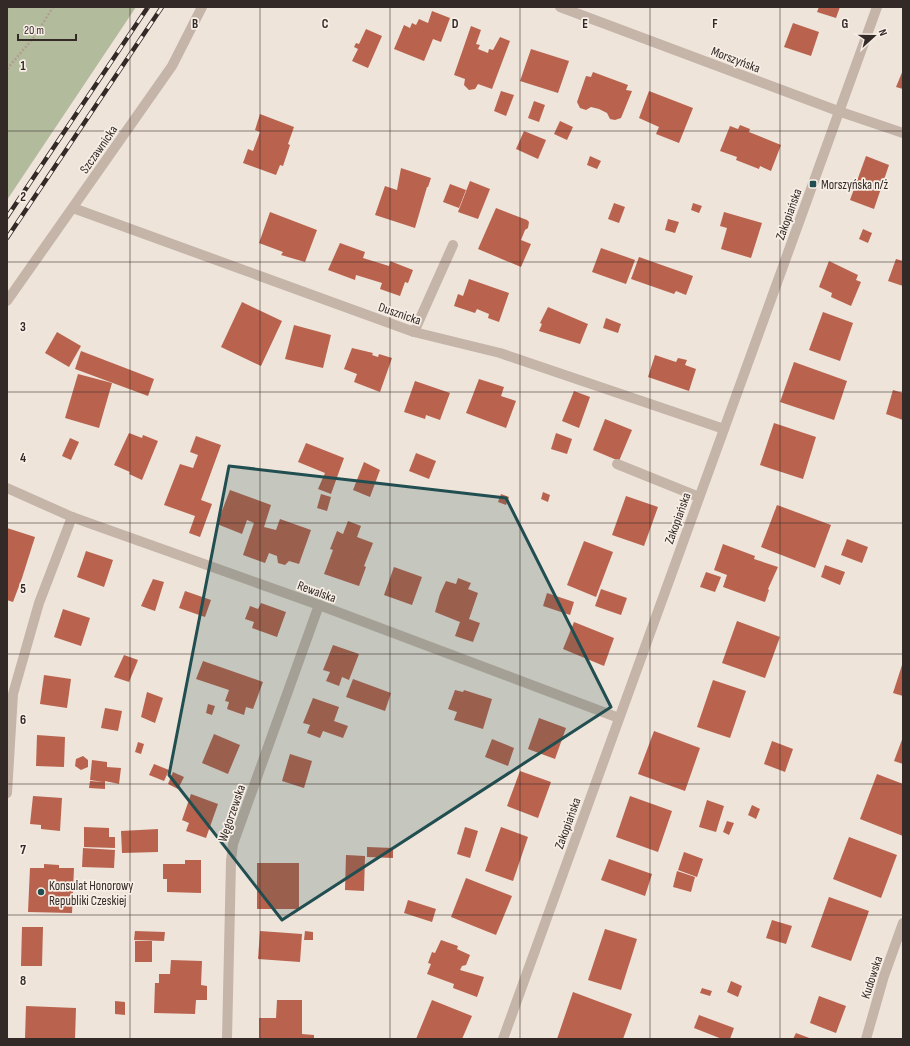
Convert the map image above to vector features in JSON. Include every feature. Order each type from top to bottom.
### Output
[{"type":"street","name":"Szczawnicka","points":[[7,301],[172,66],[202,7]]},
{"type":"street","name":"Morszyńska","points":[[560,7],[838,111],[903,133]]},
{"type":"street","name":"Zakopiańska","points":[[503,1039],[698,497],[877,7]]},
{"type":"street","name":"Dusznicka","points":[[73,208],[414,332],[500,353],[724,429]]},
{"type":"street","points":[[414,332],[453,245]]},
{"type":"street","points":[[617,464],[698,497]]},
{"type":"street","name":"Rewalska","points":[[7,488],[72,517],[319,606],[619,718]]},
{"type":"street","points":[[7,793],[13,694],[39,602],[72,517]]},
{"type":"street","name":"Węgorzewska","points":[[227,1039],[231,861],[233,844],[319,606]]},
{"type":"street","name":"Kudowska","points":[[866,1039],[884,976],[903,923]]},
{"type":"path","points":[[7,68],[35,36],[53,7]]},
{"type":"highlighted area","points":[[229,466],[506,498],[611,707],[282,920],[169,775]]},
{"type":"green space","points":[[7,7],[136,7],[7,200]]},
{"type":"building","points":[[819,7],[840,7],[836,18],[817,12]]},
{"type":"building","points":[[432,11],[450,18],[441,42],[433,39],[424,61],[394,49],[404,25],[410,28],[412,23],[416,25],[419,19],[428,23]]},
{"type":"building","points":[[793,23],[819,32],[811,56],[784,47]]},
{"type":"building","points":[[471,26],[481,30],[476,44],[480,45],[478,49],[488,53],[489,49],[493,50],[500,37],[510,41],[492,89],[478,84],[475,89],[469,90],[464,85],[465,79],[454,75]]},
{"type":"building","points":[[366,29],[382,36],[368,68],[352,61],[358,49],[354,47],[356,43],[359,44]]},
{"type":"building","points":[[531,49],[569,61],[558,93],[520,81]]},
{"type":"building","points":[[903,70],[903,89],[896,87]]},
{"type":"building","points":[[593,72],[628,85],[626,90],[632,91],[621,118],[615,120],[610,119],[607,113],[591,107],[586,110],[580,108],[577,102],[586,76],[591,77]]},
{"type":"building","points":[[501,91],[514,95],[506,116],[494,111]]},
{"type":"building","points":[[649,91],[693,108],[679,143],[656,134],[659,127],[639,118]]},
{"type":"building","points":[[534,101],[545,105],[539,122],[528,118]]},
{"type":"building","points":[[260,114],[294,127],[283,166],[280,165],[276,175],[243,163],[248,149],[253,151],[260,132],[255,130]]},
{"type":"building","points":[[560,121],[573,127],[567,140],[554,134]]},
{"type":"building","points":[[740,125],[750,129],[749,132],[781,145],[771,171],[760,166],[759,169],[736,160],[737,157],[720,151],[730,126],[738,129]]},
{"type":"building","points":[[524,131],[546,140],[538,159],[516,149]]},
{"type":"building","points":[[590,156],[601,161],[597,169],[587,165]]},
{"type":"building","points":[[866,156],[889,165],[874,209],[850,200]]},
{"type":"building","points":[[401,168],[431,178],[415,228],[375,215],[385,186],[397,190]]},
{"type":"building","points":[[470,181],[490,189],[478,219],[458,212]]},
{"type":"building","points":[[450,184],[466,190],[459,208],[443,202]]},
{"type":"building","points":[[614,203],[625,207],[619,223],[608,219]]},
{"type":"building","points":[[693,203],[702,206],[699,213],[691,210]]},
{"type":"building","points":[[496,208],[529,222],[528,228],[525,230],[521,240],[531,244],[521,267],[478,249]]},
{"type":"building","points":[[270,212],[317,230],[305,262],[281,255],[283,252],[259,243]]},
{"type":"building","points":[[724,212],[762,223],[751,258],[721,249],[727,228],[720,226]]},
{"type":"building","points":[[668,219],[679,222],[675,233],[665,230]]},
{"type":"building","points":[[863,229],[872,233],[868,243],[859,239]]},
{"type":"building","points":[[340,243],[365,252],[363,258],[389,266],[390,261],[413,270],[408,283],[405,282],[400,296],[380,289],[382,283],[356,275],[355,280],[328,270]]},
{"type":"building","points":[[601,248],[635,260],[626,284],[592,272]]},
{"type":"building","points":[[639,257],[693,276],[686,295],[676,291],[674,294],[631,279]]},
{"type":"building","points":[[896,259],[903,261],[903,286],[888,281]]},
{"type":"building","points":[[829,261],[858,275],[856,280],[861,282],[851,306],[831,297],[832,293],[819,287]]},
{"type":"building","points":[[469,279],[509,293],[499,322],[488,318],[489,314],[477,309],[475,313],[454,306],[458,294],[463,296]]},
{"type":"building","points":[[242,302],[282,321],[261,366],[221,347]]},
{"type":"building","points":[[548,307],[588,324],[580,344],[539,331],[542,324],[540,323]]},
{"type":"building","points":[[823,312],[853,323],[840,361],[809,350]]},
{"type":"building","points":[[606,318],[621,324],[618,333],[603,328]]},
{"type":"building","points":[[294,325],[331,335],[323,368],[285,359]]},
{"type":"building","points":[[57,332],[81,346],[69,367],[45,353]]},
{"type":"building","points":[[352,348],[373,353],[372,355],[378,357],[379,354],[392,358],[380,392],[354,382],[357,374],[344,369]]},
{"type":"building","points":[[81,351],[154,379],[148,396],[75,369]]},
{"type":"building","points":[[655,355],[676,362],[678,358],[687,360],[685,365],[696,369],[689,391],[648,377]]},
{"type":"building","points":[[794,362],[847,381],[834,420],[780,402]]},
{"type":"building","points":[[78,374],[112,383],[99,428],[65,418]]},
{"type":"building","points":[[479,379],[504,387],[501,396],[516,401],[506,428],[466,413]]},
{"type":"building","points":[[415,381],[450,393],[440,420],[426,415],[425,419],[404,412]]},
{"type":"building","points":[[893,390],[903,393],[903,420],[886,414]]},
{"type":"building","points":[[574,391],[590,397],[579,428],[562,421]]},
{"type":"building","points":[[605,419],[632,430],[619,461],[593,450]]},
{"type":"building","points":[[774,423],[816,437],[803,479],[760,465]]},
{"type":"building","points":[[129,433],[142,438],[143,435],[158,441],[142,480],[129,474],[130,472],[114,465]]},
{"type":"building","points":[[556,433],[572,439],[567,454],[551,449]]},
{"type":"building","points":[[196,436],[221,445],[201,500],[212,504],[200,537],[189,533],[195,516],[164,505],[180,464],[193,468],[198,455],[190,452]]},
{"type":"building","points":[[70,438],[79,442],[71,460],[62,456]]},
{"type":"building","points":[[306,443],[344,458],[331,494],[318,489],[325,473],[298,462]]},
{"type":"building","points":[[416,453],[436,461],[429,479],[409,471]]},
{"type":"building","points":[[364,462],[380,470],[370,497],[353,490]]},
{"type":"building","points":[[230,490],[271,505],[264,527],[276,530],[280,519],[311,530],[299,564],[289,561],[285,565],[278,563],[277,556],[269,553],[265,563],[243,555],[254,523],[247,520],[242,534],[217,524]]},
{"type":"building","points":[[543,492],[550,495],[548,502],[541,499]]},
{"type":"building","points":[[321,494],[331,497],[327,511],[317,508]]},
{"type":"building","points":[[501,494],[509,497],[506,505],[498,502]]},
{"type":"building","points":[[626,496],[658,507],[644,546],[612,535]]},
{"type":"building","points":[[777,505],[831,525],[815,568],[761,547]]},
{"type":"building","points":[[348,521],[361,526],[357,537],[373,543],[364,566],[366,567],[359,586],[324,574],[333,550],[330,549],[337,531],[343,534]]},
{"type":"building","points":[[7,528],[35,537],[13,602],[7,600]]},
{"type":"building","points":[[847,539],[868,547],[862,563],[841,555]]},
{"type":"building","points":[[584,541],[613,552],[596,597],[567,585]]},
{"type":"building","points":[[723,544],[755,556],[754,559],[778,567],[768,589],[765,602],[723,587],[727,575],[714,570]]},
{"type":"building","points":[[86,551],[113,560],[104,587],[77,577]]},
{"type":"building","points":[[825,565],[845,572],[840,585],[821,577]]},
{"type":"building","points":[[394,567],[422,577],[412,605],[384,595]]},
{"type":"building","points":[[706,572],[721,577],[715,592],[700,587]]},
{"type":"building","points":[[458,578],[471,583],[468,589],[478,593],[469,619],[480,623],[473,642],[455,636],[460,622],[435,612],[440,594],[446,581],[456,584]]},
{"type":"building","points":[[153,579],[164,582],[155,611],[141,606]]},
{"type":"building","points":[[601,589],[627,598],[621,615],[595,606]]},
{"type":"building","points":[[185,591],[211,600],[205,617],[179,608]]},
{"type":"building","points":[[547,593],[574,602],[570,615],[543,606]]},
{"type":"building","points":[[261,603],[286,612],[277,637],[252,628],[254,622],[245,619],[250,606],[258,609]]},
{"type":"building","points":[[63,609],[90,618],[81,646],[54,637]]},
{"type":"building","points":[[737,621],[780,637],[765,678],[722,663]]},
{"type":"building","points":[[574,622],[614,638],[604,666],[563,649]]},
{"type":"building","points":[[333,645],[359,654],[349,680],[342,677],[339,686],[326,681],[330,672],[323,670]]},
{"type":"building","points":[[124,655],[138,660],[129,682],[114,677]]},
{"type":"building","points":[[203,661],[263,682],[253,709],[246,707],[244,715],[227,709],[229,702],[225,701],[229,690],[196,679]]},
{"type":"building","points":[[903,662],[903,696],[893,693]]},
{"type":"building","points":[[44,675],[71,679],[67,708],[40,704]]},
{"type":"building","points":[[353,679],[391,693],[385,711],[346,697]]},
{"type":"building","points":[[713,680],[746,691],[730,738],[697,727]]},
{"type":"building","points":[[455,690],[463,692],[464,690],[492,699],[483,729],[454,720],[457,712],[448,709]]},
{"type":"building","points":[[147,692],[163,698],[155,723],[141,717]]},
{"type":"building","points":[[313,698],[339,707],[334,721],[348,726],[343,738],[323,731],[320,738],[307,733],[310,725],[303,723]]},
{"type":"building","points":[[208,704],[215,706],[212,715],[206,713]]},
{"type":"building","points":[[105,708],[122,711],[118,731],[101,728]]},
{"type":"building","points":[[539,718],[566,728],[555,759],[528,749]]},
{"type":"building","points":[[654,731],[700,748],[685,791],[638,774]]},
{"type":"building","points":[[214,734],[240,745],[228,774],[202,763]]},
{"type":"building","points":[[37,735],[65,737],[64,767],[36,766]]},
{"type":"building","points":[[903,737],[903,764],[894,761]]},
{"type":"building","points":[[492,739],[514,748],[508,766],[485,757]]},
{"type":"building","points":[[772,741],[793,749],[785,772],[764,764]]},
{"type":"building","points":[[138,742],[144,744],[141,754],[135,752]]},
{"type":"building","points":[[290,754],[312,761],[304,788],[282,781]]},
{"type":"building","points":[[83,756],[88,760],[88,767],[81,770],[75,766],[76,759]]},
{"type":"building","points":[[92,760],[107,762],[107,767],[121,768],[119,784],[105,781],[105,789],[89,788],[90,781],[104,782],[90,780]]},
{"type":"building","points":[[154,764],[169,770],[164,781],[149,775]]},
{"type":"building","points":[[520,771],[551,782],[538,818],[507,806]]},
{"type":"building","points":[[173,772],[184,777],[178,789],[168,784]]},
{"type":"building","points":[[877,774],[903,784],[903,836],[860,819]]},
{"type":"building","points":[[191,794],[218,804],[206,838],[186,831],[189,823],[182,820]]},
{"type":"building","points":[[33,796],[62,798],[60,831],[41,829],[41,825],[30,824]]},
{"type":"building","points":[[630,796],[672,811],[658,852],[616,837]]},
{"type":"building","points":[[707,800],[724,806],[716,832],[699,827]]},
{"type":"building","points":[[752,805],[760,809],[756,819],[748,815]]},
{"type":"building","points":[[727,821],[734,823],[729,835],[723,832]]},
{"type":"building","points":[[84,827],[109,828],[109,837],[115,837],[115,848],[84,847]]},
{"type":"building","points":[[465,827],[478,831],[470,858],[457,854]]},
{"type":"building","points":[[501,827],[528,837],[513,881],[485,871]]},
{"type":"building","points":[[158,829],[158,852],[122,853],[121,831]]},
{"type":"building","points":[[849,837],[897,855],[881,898],[833,879]]},
{"type":"building","points":[[367,847],[393,848],[393,858],[367,857]]},
{"type":"building","points":[[83,848],[115,850],[114,868],[82,867]]},
{"type":"building","points":[[684,852],[703,859],[697,877],[678,870]]},
{"type":"building","points":[[346,855],[365,856],[364,891],[345,890]]},
{"type":"building","points":[[609,859],[652,874],[645,896],[601,880]]},
{"type":"building","points":[[185,860],[201,860],[201,893],[167,892],[167,879],[163,879],[163,864],[185,864]]},
{"type":"building","points":[[257,863],[299,863],[299,909],[257,909]]},
{"type":"building","points":[[44,864],[59,865],[59,868],[74,868],[72,913],[28,912],[30,868],[44,868]]},
{"type":"building","points":[[677,871],[695,877],[691,892],[673,887]]},
{"type":"building","points":[[466,878],[512,896],[496,935],[451,917]]},
{"type":"building","points":[[829,897],[869,911],[851,961],[811,947]]},
{"type":"building","points":[[408,900],[436,909],[432,922],[404,913]]},
{"type":"building","points":[[772,920],[792,926],[786,944],[766,938]]},
{"type":"building","points":[[22,927],[43,927],[42,966],[21,966]]},
{"type":"building","points":[[605,929],[637,939],[621,990],[588,980]]},
{"type":"building","points":[[135,931],[165,932],[164,941],[134,940]]},
{"type":"building","points":[[260,931],[302,934],[300,962],[258,959]]},
{"type":"building","points":[[305,931],[313,932],[313,940],[304,940]]},
{"type":"building","points":[[441,940],[458,946],[457,949],[470,955],[466,965],[462,966],[460,970],[484,977],[477,997],[453,988],[454,984],[427,974],[431,964],[428,963],[432,952],[435,953]]},
{"type":"building","points":[[135,941],[152,941],[152,962],[135,962]]},
{"type":"building","points":[[171,960],[202,961],[201,985],[207,986],[207,1000],[196,1000],[195,1014],[154,1013],[155,983],[159,983],[159,974],[170,974]]},
{"type":"building","points":[[731,981],[742,986],[738,997],[727,992]]},
{"type":"building","points":[[702,988],[712,991],[710,996],[700,993]]},
{"type":"building","points":[[573,992],[632,1014],[623,1039],[557,1039]]},
{"type":"building","points":[[819,996],[846,1006],[836,1033],[810,1023]]},
{"type":"building","points":[[277,1000],[302,1000],[302,1034],[314,1035],[314,1039],[259,1039],[259,1018],[276,1018]]},
{"type":"building","points":[[432,1000],[472,1016],[462,1039],[416,1039]]},
{"type":"building","points":[[115,1001],[125,1002],[125,1015],[115,1014]]},
{"type":"building","points":[[26,1006],[76,1008],[75,1039],[25,1039]]},
{"type":"building","points":[[699,1015],[734,1028],[730,1039],[722,1039],[694,1028]]},
{"type":"building","points":[[796,1033],[812,1039],[793,1039]]},
{"type":"railway","points":[[7,217],[148,7]]},
{"type":"railway","points":[[7,238],[162,7]]},
{"type":"place","name":"Morszyńska n/ż","points":[[813,184]]},
{"type":"place","name":"Konsulat Honorowy Republiki Czeskiej","points":[[41,892]]}]
